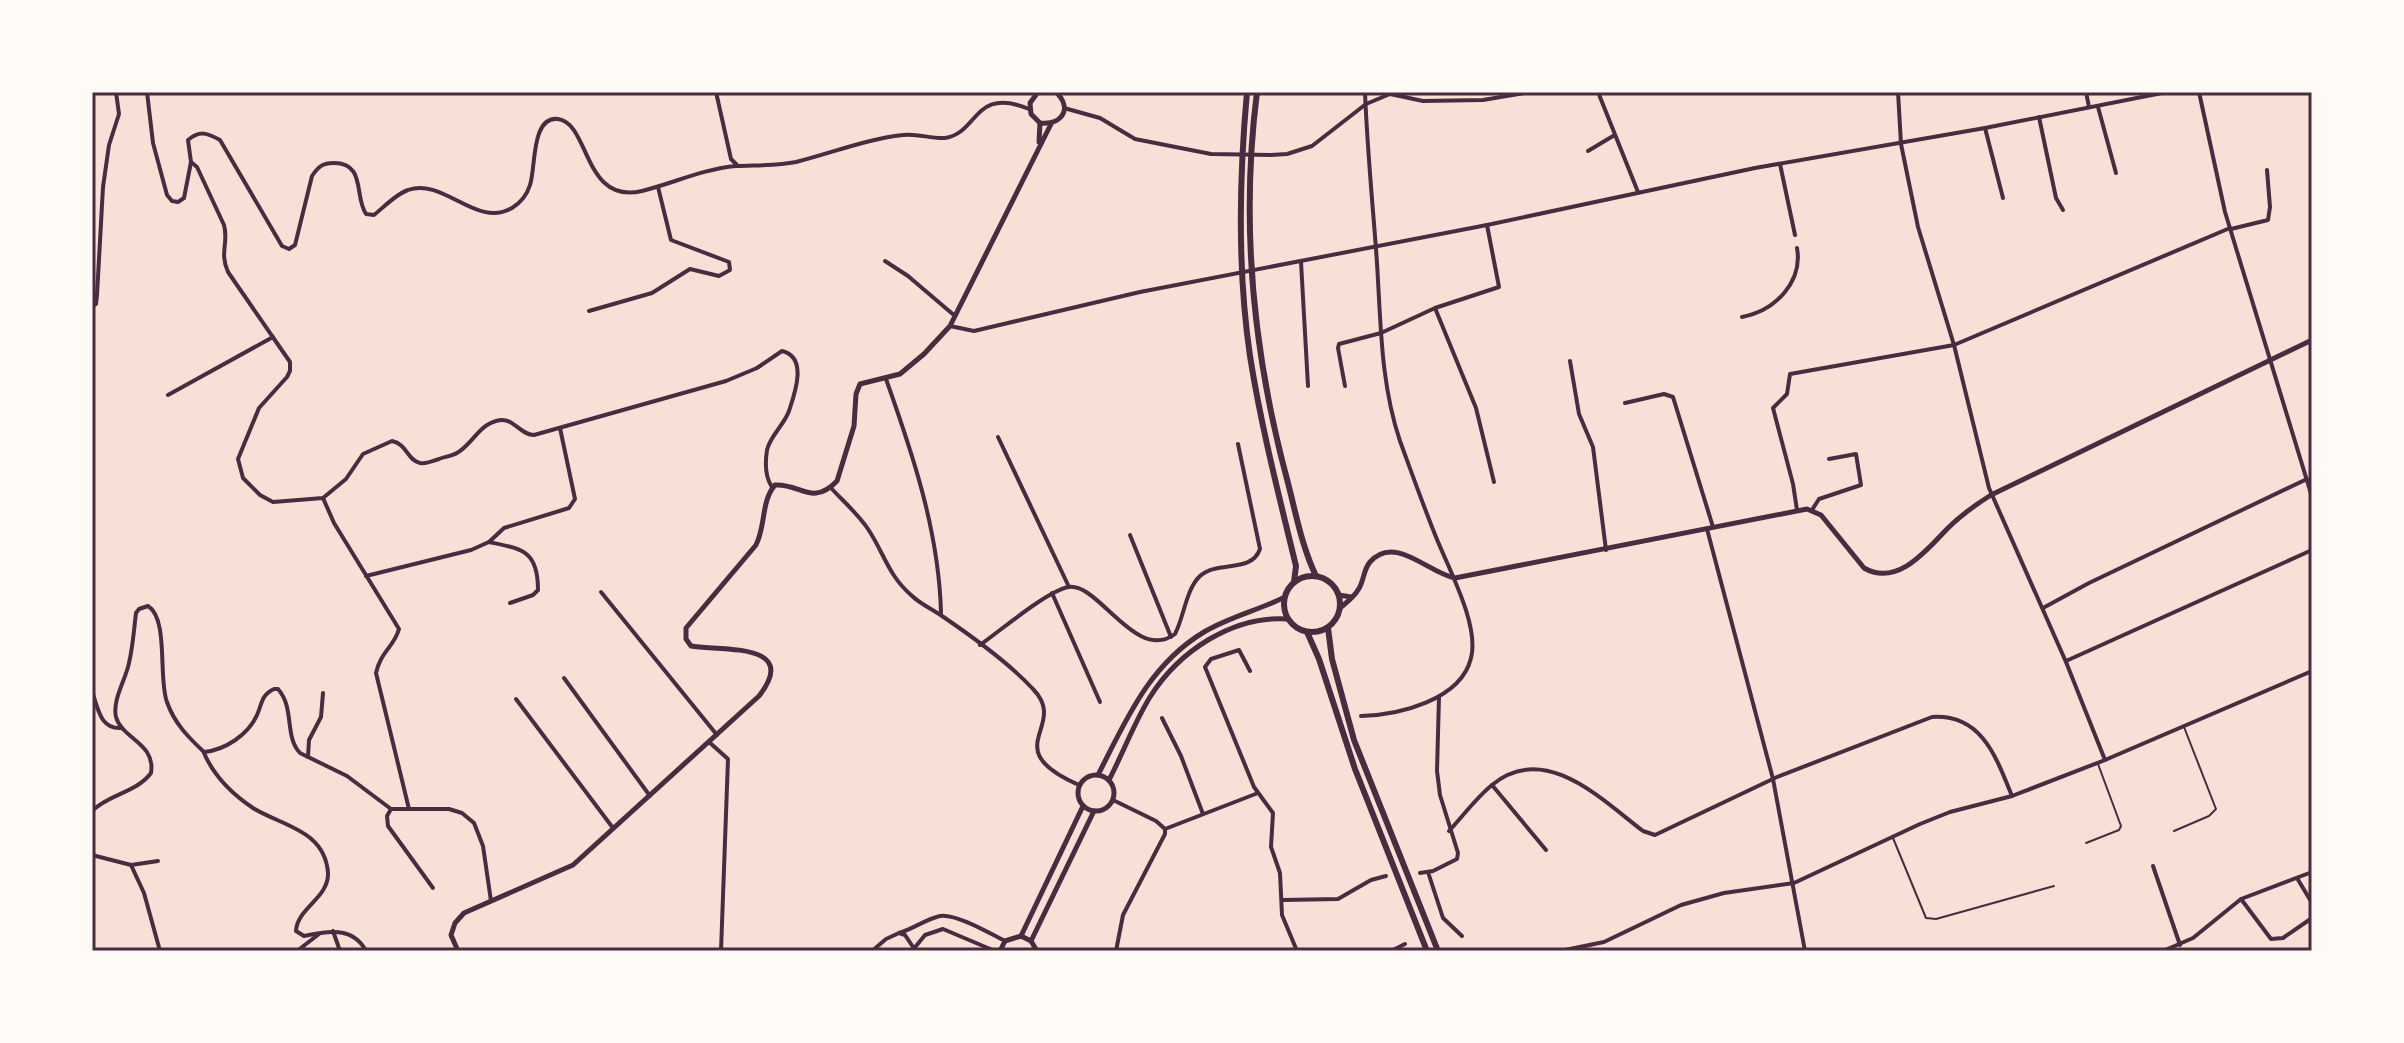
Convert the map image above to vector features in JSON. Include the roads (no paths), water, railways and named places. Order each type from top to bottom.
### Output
[{"type":"main road","points":[[1247,92],[1241,172],[1254,318],[1268,399],[1306,555],[1316,576]]},
{"type":"main road","points":[[1257,92],[1244,212],[1245,311],[1258,403],[1296,566],[1294,582],[1285,597],[1285,613],[1300,630],[1307,632],[1328,628],[1334,623],[1340,608],[1339,595],[1330,582],[1316,576],[1294,582]]},
{"type":"main road","points":[[1328,628],[1332,659],[1354,740],[1438,951]]},
{"type":"main road","points":[[1307,632],[1319,659],[1347,748],[1427,951]]},
{"type":"street","points":[[92,307],[96,304],[103,187],[109,145],[119,114],[116,92]]},
{"type":"street","points":[[147,92],[153,143],[167,195],[172,201],[178,202],[184,198],[191,162],[188,140],[196,133],[207,133],[220,140],[282,246],[289,249],[295,245],[312,176],[318,167],[326,163],[340,163],[353,170],[359,180],[361,206],[366,214],[374,215],[408,190],[421,187],[484,212],[498,213],[511,209],[524,198],[530,185],[539,132],[545,122],[554,118],[564,120],[571,128],[597,174],[609,187],[628,194],[687,176],[738,166],[793,163],[882,138],[907,134],[945,138],[956,133],[987,106],[1014,103],[1029,109],[1040,123],[1051,124]]},
{"type":"street","points":[[716,92],[731,159],[738,166]]},
{"type":"street","points":[[458,951],[451,935],[455,923],[464,913],[573,865],[759,696],[770,682],[771,669],[764,657],[754,651],[691,646],[686,639],[686,628],[756,545],[762,532],[765,503],[772,487],[782,484],[813,495],[831,488],[841,473],[851,438],[857,388],[864,382],[886,379],[912,365],[950,326],[1051,124],[1060,118],[1064,108],[1056,92]]},
{"type":"street","points":[[1361,716],[1401,712],[1439,697],[1468,670],[1473,655],[1472,633],[1455,578],[1434,533],[1399,438],[1388,396],[1365,92]]},
{"type":"street","points":[[1064,108],[1100,118],[1127,137],[1135,139],[1211,154],[1271,155],[1287,154],[1312,146],[1366,104],[1390,94],[1423,101],[1483,100],[1531,92]]},
{"type":"street","points":[[1598,92],[1638,192]]},
{"type":"street","points":[[1898,92],[1901,144],[1918,227],[1954,345],[1991,495],[2043,608],[2105,760]]},
{"type":"street","points":[[2086,92],[2089,107]]},
{"type":"street","points":[[950,326],[974,331],[1140,292],[1487,225],[1638,192],[2167,92]]},
{"type":"street","points":[[2199,92],[2231,228],[2312,497]]},
{"type":"street","points":[[1029,109],[1035,93]]},
{"type":"street","points":[[2098,107],[2116,173]]},
{"type":"street","points":[[2039,117],[2056,198],[2063,210]]},
{"type":"street","points":[[1039,148],[1040,123]]},
{"type":"street","points":[[1985,128],[2003,198]]},
{"type":"street","points":[[1588,151],[1614,135]]},
{"type":"street","points":[[191,162],[197,167],[224,225],[226,233],[222,260],[286,355],[290,371],[259,408],[238,459],[240,471],[250,487],[273,502],[323,498],[346,479],[363,454],[392,441],[402,444],[413,460],[424,463],[458,453],[486,426],[499,420],[509,421],[527,435],[560,428],[726,381],[757,368],[782,351],[796,359],[798,368],[788,413],[767,447],[766,476],[772,487]]},
{"type":"street","points":[[1780,164],[1795,235]]},
{"type":"street","points":[[1797,510],[1773,408],[1787,394],[1790,374],[1954,345],[2231,228],[2268,220],[2267,170]]},
{"type":"street","points":[[589,311],[652,293],[690,269],[719,276],[730,270],[729,262],[671,240],[658,187]]},
{"type":"street","points":[[1345,386],[1339,344],[1381,333],[1435,308],[1499,287],[1487,225]]},
{"type":"street","points":[[1742,317],[1766,310],[1786,291],[1798,269],[1797,248]]},
{"type":"street","points":[[885,261],[955,316]]},
{"type":"street","points":[[1301,262],[1308,386]]},
{"type":"street","points":[[1435,308],[1476,408],[1494,482]]},
{"type":"street","points":[[168,395],[273,337]]},
{"type":"street","points":[[1340,608],[1358,591],[1370,562],[1380,554],[1393,551],[1409,555],[1440,575],[1455,578],[1797,510],[1812,510],[1829,523],[1864,568],[1881,574],[1895,572],[1915,560],[1965,512],[1991,495],[2312,340]]},
{"type":"street","points":[[1570,361],[1579,414],[1593,447],[1606,550]]},
{"type":"street","points":[[886,379],[914,457],[935,550],[941,615]]},
{"type":"street","points":[[1625,403],[1664,394],[1673,397],[1710,528],[1773,779],[1805,951]]},
{"type":"street","points":[[366,576],[471,550],[489,542],[504,528],[569,508],[575,499],[560,428]]},
{"type":"street","points":[[998,437],[1069,587]]},
{"type":"street","points":[[980,645],[1052,593],[1069,587],[1084,592],[1141,637],[1159,641],[1171,637],[1180,624],[1194,584],[1200,576],[1258,557],[1260,549],[1238,444]]},
{"type":"street","points":[[1812,510],[1819,499],[1861,485],[1856,454],[1829,459]]},
{"type":"street","points":[[2043,608],[2307,479]]},
{"type":"street","points":[[831,488],[869,531],[893,578],[914,598],[941,615],[1034,689],[1044,710],[1037,746],[1041,761],[1054,774],[1079,785]]},
{"type":"street","points":[[323,498],[334,523],[399,629],[397,637],[379,658],[376,673],[409,809]]},
{"type":"street","points":[[1130,535],[1171,637]]},
{"type":"street","points":[[489,542],[525,551],[531,558],[538,590],[533,595],[510,603]]},
{"type":"street","points":[[2066,662],[2312,550]]},
{"type":"street","points":[[601,592],[717,735]]},
{"type":"street","points":[[1052,593],[1100,702]]},
{"type":"street","points":[[1339,595],[1352,597]]},
{"type":"street","points":[[1098,775],[1139,694],[1178,650],[1219,624],[1285,597]]},
{"type":"street","points":[[92,811],[105,801],[136,787],[151,773],[150,757],[135,737],[123,728],[116,716],[115,705],[130,660],[136,613],[148,606],[158,617],[166,702],[185,735],[204,752],[211,767],[238,796],[253,808],[299,829],[319,846],[326,860],[326,885],[295,926],[299,935],[333,931],[352,936],[366,951]]},
{"type":"street","points":[[1109,780],[1150,698],[1181,660],[1230,629],[1263,618],[1288,619]]},
{"type":"street","points":[[1250,671],[1239,650],[1211,659],[1205,667],[1258,793],[1273,813],[1271,847],[1280,873],[1282,915],[1297,951]]},
{"type":"street","points":[[1560,951],[1604,942],[1681,905],[1724,893],[1794,883],[1950,812],[2012,796],[2098,763],[2312,671]]},
{"type":"street","points":[[564,678],[650,796]]},
{"type":"street","points":[[204,752],[224,747],[243,733],[256,717],[263,697],[274,689],[282,692],[288,706],[295,747],[308,757],[347,776],[391,809],[449,809],[462,813],[474,823],[483,846],[491,901]]},
{"type":"street","points":[[92,691],[102,720],[108,726],[123,728]]},
{"type":"street","points":[[308,757],[309,740],[321,717],[323,693]]},
{"type":"street","points":[[1420,873],[1457,859],[1437,771],[1439,697]]},
{"type":"street","points":[[516,699],[613,829]]},
{"type":"street","points":[[1449,831],[1492,785],[1509,774],[1529,770],[1553,771],[1577,780],[1643,831],[1655,835],[1773,779],[1932,717],[1951,716],[1984,738],[1994,751],[2012,796]]},
{"type":"street","points":[[1162,718],[1181,756],[1203,814]]},
{"type":"street","points":[[709,742],[728,759],[721,951]]},
{"type":"street","points":[[1098,775],[1109,780],[1114,790],[1113,800],[1105,809],[1094,811],[1083,806],[1078,796],[1079,785],[1087,777],[1098,775]]},
{"type":"street","points":[[1492,785],[1546,850]]},
{"type":"street","points":[[1165,829],[1258,793]]},
{"type":"street","points":[[1113,800],[1156,821],[1165,829]]},
{"type":"street","points":[[1021,936],[1083,806]]},
{"type":"street","points":[[391,809],[387,816],[388,826],[433,888]]},
{"type":"street","points":[[1031,941],[1094,811]]},
{"type":"street","points":[[1116,951],[1123,915],[1165,829]]},
{"type":"street","points":[[92,855],[131,865],[158,861]]},
{"type":"street","points":[[131,865],[139,878],[160,951]]},
{"type":"street","points":[[2153,866],[2180,945]]},
{"type":"street","points":[[1428,872],[1443,918],[1462,936]]},
{"type":"street","points":[[2163,951],[2193,938],[2241,899],[2312,872]]},
{"type":"street","points":[[1282,900],[1338,899],[1371,880],[1386,876]]},
{"type":"street","points":[[2297,877],[2312,903]]},
{"type":"street","points":[[2241,899],[2271,939],[2283,938],[2312,918]]},
{"type":"street","points":[[874,950],[899,933],[941,916],[951,916],[1005,941]]},
{"type":"street","points":[[899,933],[905,935],[912,949],[925,935],[943,929],[998,951],[1005,941],[1021,936],[1031,941],[1037,951]]},
{"type":"street","points":[[333,931],[340,951]]},
{"type":"street","points":[[297,951],[321,933]]},
{"type":"street","points":[[1391,951],[1405,944]]},
{"type":"lane","points":[[2174,831],[2209,816],[2216,809],[2183,726]]},
{"type":"lane","points":[[2086,843],[2119,830],[2121,826],[2098,763]]},
{"type":"lane","points":[[1893,837],[1926,918],[1936,919],[2054,886]]}]
